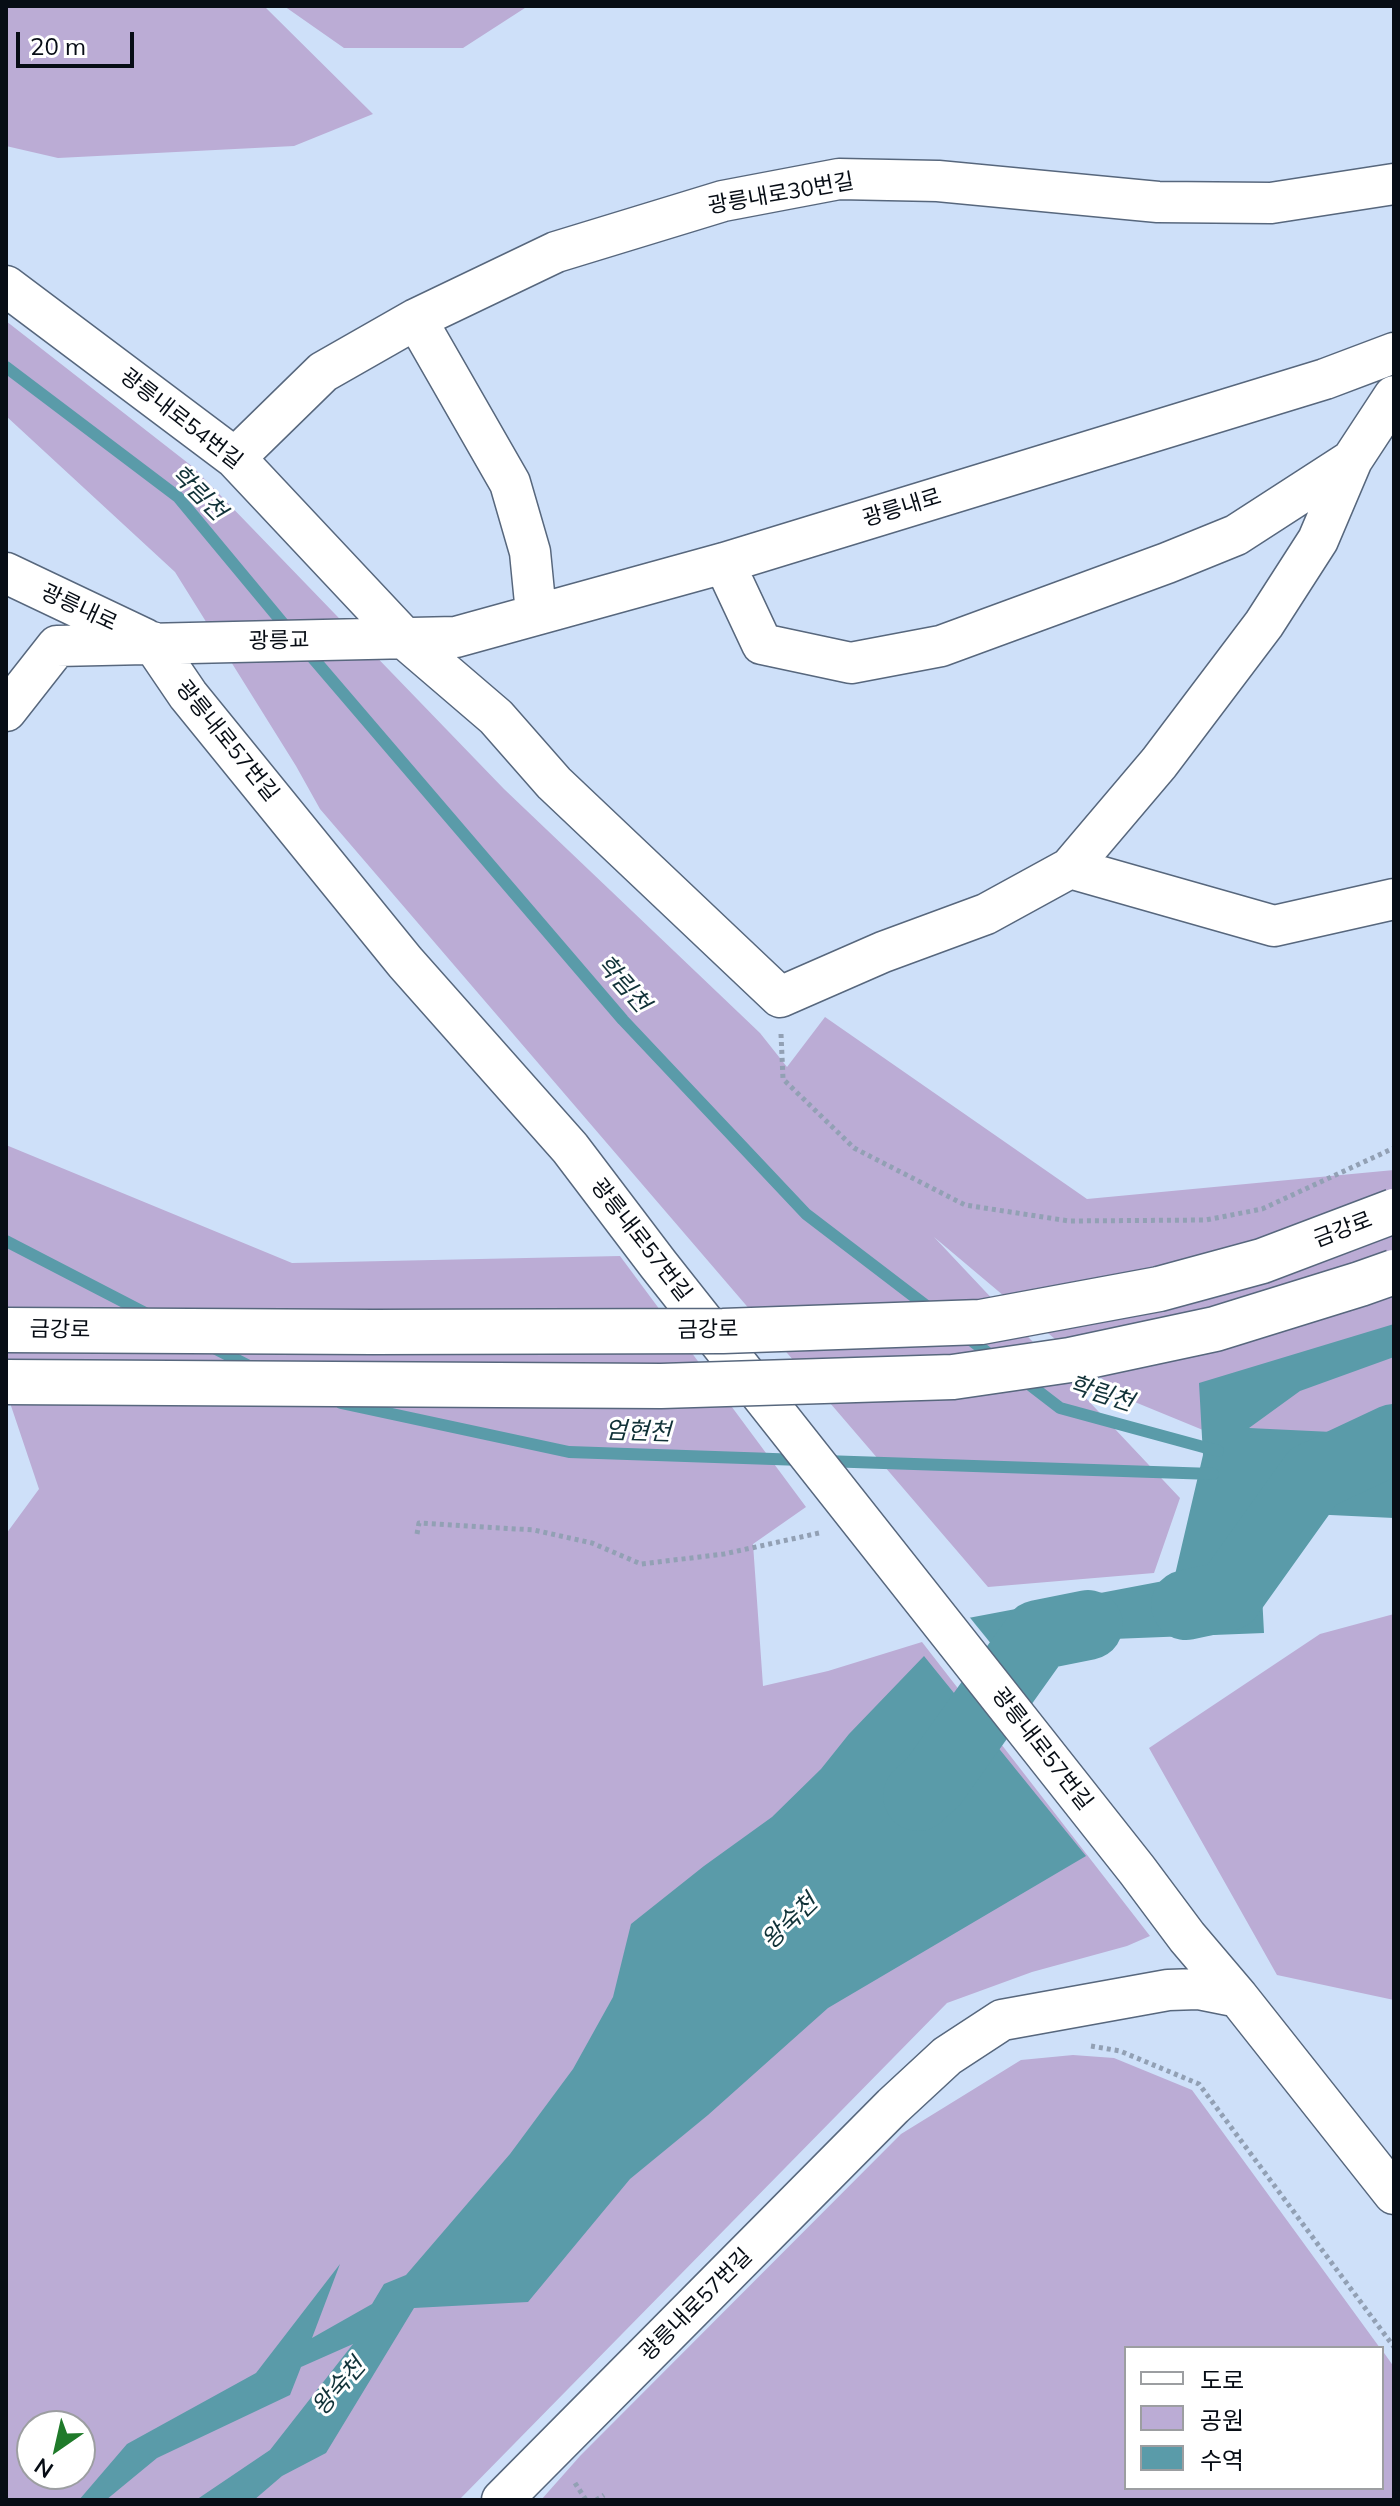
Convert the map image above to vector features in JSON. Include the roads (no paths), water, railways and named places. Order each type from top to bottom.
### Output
[{"type":"main road","name":"금강로","points":[[6,1330],[723,1331],[981,1322],[1159,1289],[1247,1265],[1394,1211]]},
{"type":"main road","points":[[6,1382],[661,1386],[953,1377],[1070,1360],[1215,1329],[1394,1272]]},
{"type":"street","name":"광릉내로30번길","points":[[235,458],[323,372],[416,319],[556,252],[723,201],[839,179],[938,181],[1158,202],[1271,203],[1394,184]]},
{"type":"street","name":"광릉내로54번길","points":[[6,286],[235,458],[405,639],[496,717],[554,783],[780,997],[883,952],[986,914],[1070,868]]},
{"type":"street","points":[[416,319],[510,483],[530,552],[536,613]]},
{"type":"street","name":"광릉내로","points":[[405,639],[456,637],[724,563],[1325,379],[1394,353]]},
{"type":"street","points":[[1394,396],[1352,460],[1318,540],[1264,624],[1159,763],[1070,868],[1274,926],[1394,899]]},
{"type":"street","points":[[724,563],[762,644],[851,663],[941,646],[1181,558],[1236,535],[1352,460]]},
{"type":"street","name":"광릉내로","points":[[6,573],[152,642]]},
{"type":"street","name":"광릉교","points":[[6,711],[57,646],[405,639]]},
{"type":"street","name":"광릉내로57번길","points":[[152,642],[188,695],[405,962],[570,1148],[1187,1937],[1394,2194]]},
{"type":"street","name":"광릉내로57번길","points":[[502,2500],[871,2128],[947,2056],[1002,2020],[1026,2015],[1168,1990],[1198,1989],[1238,1997]]},
{"type":"water","points":[[1394,1324],[1394,1357],[1300,1391],[1249,1428],[1394,1435],[1394,1518],[1309,1514],[1259,1537],[1264,1633],[1113,1639],[1016,1680],[963,1619],[1174,1579],[1203,1455],[1199,1383]]},
{"type":"water","points":[[924,1656],[1086,1856],[828,2008],[708,2115],[630,2179],[528,2302],[414,2308],[326,2453],[282,2476],[254,2500],[196,2500],[270,2450],[353,2344],[301,2367],[290,2395],[157,2458],[106,2500],[79,2500],[88,2490],[96,2490],[96,2480],[127,2444],[256,2373],[340,2264],[312,2338],[372,2304],[384,2284],[406,2275],[510,2154],[573,2069],[613,1997],[631,1924],[772,1817],[821,1769],[849,1734]]},
{"type":"waterway","name":"학림천","points":[[6,367],[178,497],[291,633]]},
{"type":"waterway","name":"학림천","points":[[306,650],[623,1020],[806,1214],[933,1311]]},
{"type":"waterway","name":"엄현천","points":[[6,1241],[151,1316]]},
{"type":"waterway","name":"학림천","points":[[963,1334],[997,1360]]},
{"type":"waterway","name":"엄현천","points":[[210,1346],[251,1367]]},
{"type":"waterway","name":"학림천","points":[[1021,1378],[1060,1408],[1218,1451]]},
{"type":"waterway","name":"엄현천","points":[[341,1403],[569,1452],[802,1460]]},
{"type":"waterway","name":"왕숙천","points":[[1186,1605],[1228,1596],[1313,1477],[1394,1439]]},
{"type":"waterway","name":"엄현천","points":[[824,1461],[1213,1474]]},
{"type":"waterway","name":"왕숙천","points":[[918,1796],[934,1781],[1038,1635],[1088,1625]]}]
